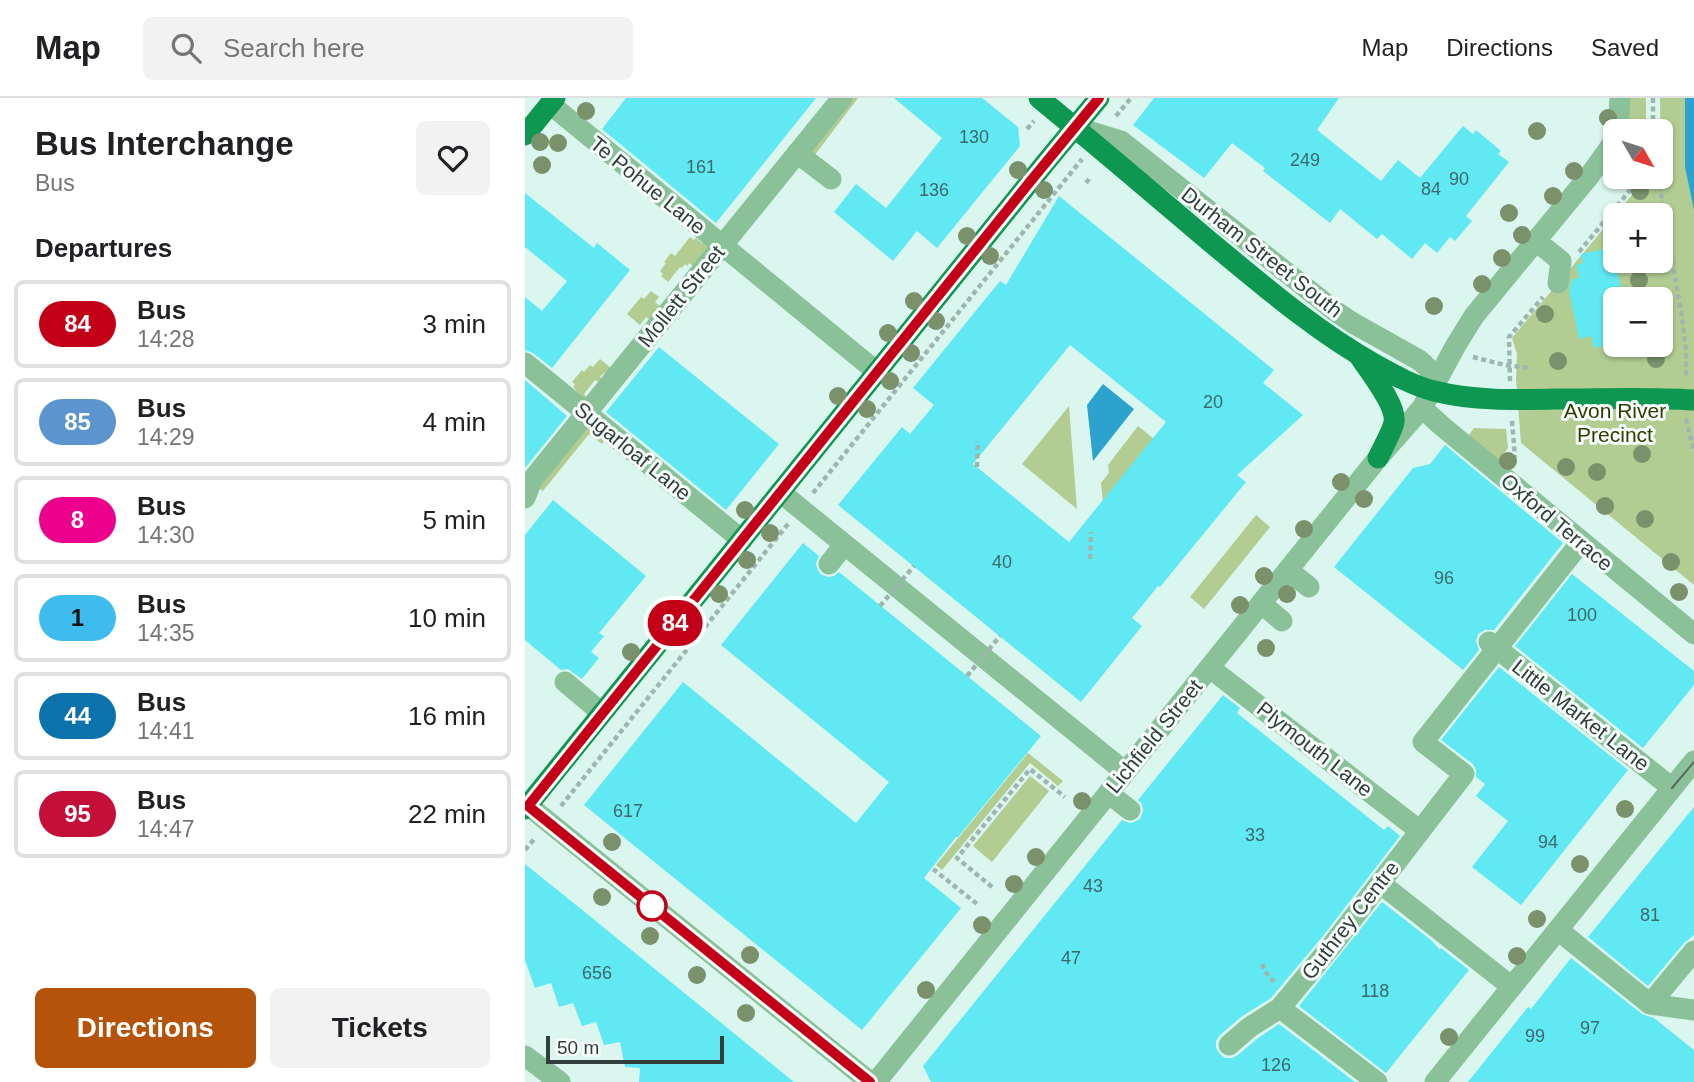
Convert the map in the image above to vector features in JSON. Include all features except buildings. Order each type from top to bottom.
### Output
[{"type":"main road","name":"Durham Street South","points":[[1039,98],[1075,127],[1098,139],[1257,281],[1325,334],[1392,373],[1428,399],[1461,396],[1512,399],[1694,400]]},
{"type":"main road","points":[[526,806],[1099,98]]},
{"type":"main road","points":[[1359,355],[1393,411],[1395,422],[1378,458]]},
{"type":"street","name":"Mollett Street","points":[[525,498],[532,480],[842,98]]},
{"type":"street","points":[[1618,119],[1619,98]]},
{"type":"street","name":"Te Pohue Lane","points":[[538,113],[722,245],[877,372]]},
{"type":"street","name":"Durham Street South","points":[[1098,139],[1121,141],[1335,311],[1419,360],[1433,374],[1428,399]]},
{"type":"street","points":[[797,153],[831,179]]},
{"type":"street","points":[[1428,399],[1474,316],[1603,157]]},
{"type":"street","points":[[1536,241],[1561,261],[1558,283]]},
{"type":"street","name":"Sugarloaf Lane","points":[[525,363],[742,540]]},
{"type":"street","name":"Lichfield Street","points":[[876,1082],[1428,399]]},
{"type":"street","name":"Oxford Terrace","points":[[1428,399],[1443,428],[1694,634]]},
{"type":"street","points":[[780,492],[1125,772]]},
{"type":"street","points":[[1493,645],[1581,542]]},
{"type":"street","points":[[829,564],[844,545]]},
{"type":"street","points":[[1288,570],[1309,587]]},
{"type":"street","points":[[1261,604],[1282,621]]},
{"type":"street","name":"Guthrey Centre","points":[[1229,1045],[1250,1027],[1280,1009],[1464,774],[1423,742],[1474,677],[1493,645]]},
{"type":"street","name":"Little Market Lane","points":[[1493,645],[1672,788]]},
{"type":"street","name":"Plymouth Lane","points":[[1210,668],[1368,804],[1420,831]]},
{"type":"street","points":[[565,682],[602,713]]},
{"type":"street","points":[[1435,1082],[1694,761]]},
{"type":"street","points":[[1108,793],[1130,810]]},
{"type":"street","points":[[526,806],[870,1082]]},
{"type":"street","points":[[1380,883],[1512,987]]},
{"type":"street","points":[[1558,930],[1650,1004],[1694,1010]]},
{"type":"street","points":[[1650,1004],[1694,951]]},
{"type":"street","points":[[1280,1009],[1377,1082]]},
{"type":"street","points":[[525,1057],[560,1082]]},
{"type":"path","points":[[525,850],[1131,98]]},
{"type":"path","points":[[1653,98],[1653,119]]},
{"type":"path","points":[[1027,129],[1034,121]]},
{"type":"path","points":[[1660,189],[1682,317],[1686,375]]},
{"type":"path","points":[[1469,356],[1530,368]]},
{"type":"path","points":[[1512,419],[1513,433]]},
{"type":"path","points":[[1686,425],[1694,452]]},
{"type":"path","points":[[977,467],[978,441]]},
{"type":"path","points":[[1090,559],[1091,532]]},
{"type":"path","points":[[880,606],[913,566]]},
{"type":"path","points":[[967,676],[1000,636]]},
{"type":"path","points":[[992,887],[957,858],[1030,769],[1065,797]]},
{"type":"path","points":[[933,869],[977,904]]},
{"type":"green space","points":[[847,98],[858,98],[811,160],[810,151]]},
{"type":"green space","points":[[1626,98],[1646,98],[1646,119],[1627,119]]},
{"type":"green space","name":"Avon River Precinct","points":[[1660,98],[1694,98],[1694,585],[1521,443],[1516,379],[1517,354],[1512,338],[1603,229],[1603,273],[1673,273],[1673,203],[1625,203],[1637,189],[1673,189],[1673,119],[1660,119]]},
{"type":"green space","points":[[690,237],[702,243],[705,240],[711,245],[696,268],[689,263],[687,266],[685,264],[668,282],[661,276],[663,274],[660,271],[666,263],[664,262],[671,253],[675,256]]},
{"type":"green space","points":[[651,291],[659,297],[655,302],[661,307],[650,320],[646,317],[640,325],[627,314],[641,297],[644,299]]},
{"type":"green space","points":[[600,359],[611,368],[600,377],[602,379],[599,383],[595,380],[584,394],[589,399],[586,404],[574,394],[575,384],[572,382],[582,370],[584,372],[590,365],[593,367]]},
{"type":"green space","points":[[1069,406],[1077,509],[1022,464]]},
{"type":"green space","points":[[586,425],[605,440],[602,444],[589,434],[543,491],[537,487]]},
{"type":"green space","points":[[1138,426],[1159,443],[1104,511],[1101,483],[1109,473],[1108,465]]},
{"type":"green space","points":[[1474,428],[1506,429],[1508,448],[1496,464],[1466,439]]},
{"type":"green space","points":[[1256,515],[1270,527],[1204,609],[1190,597]]},
{"type":"green space","points":[[1028,753],[1063,781],[1058,786],[1030,763],[942,870],[936,865]]},
{"type":"green space","points":[[1030,776],[1049,791],[992,862],[973,846]]},
{"type":"water","points":[[1685,98],[1694,98],[1694,210],[1685,167]]},
{"type":"water","points":[[1103,384],[1134,409],[1093,461],[1087,405]]},
{"type":"tram line","points":[[1672,788],[1694,762]]},
{"type":"bus line","name":"84","points":[[870,1082],[528,806],[1099,98]]}]
